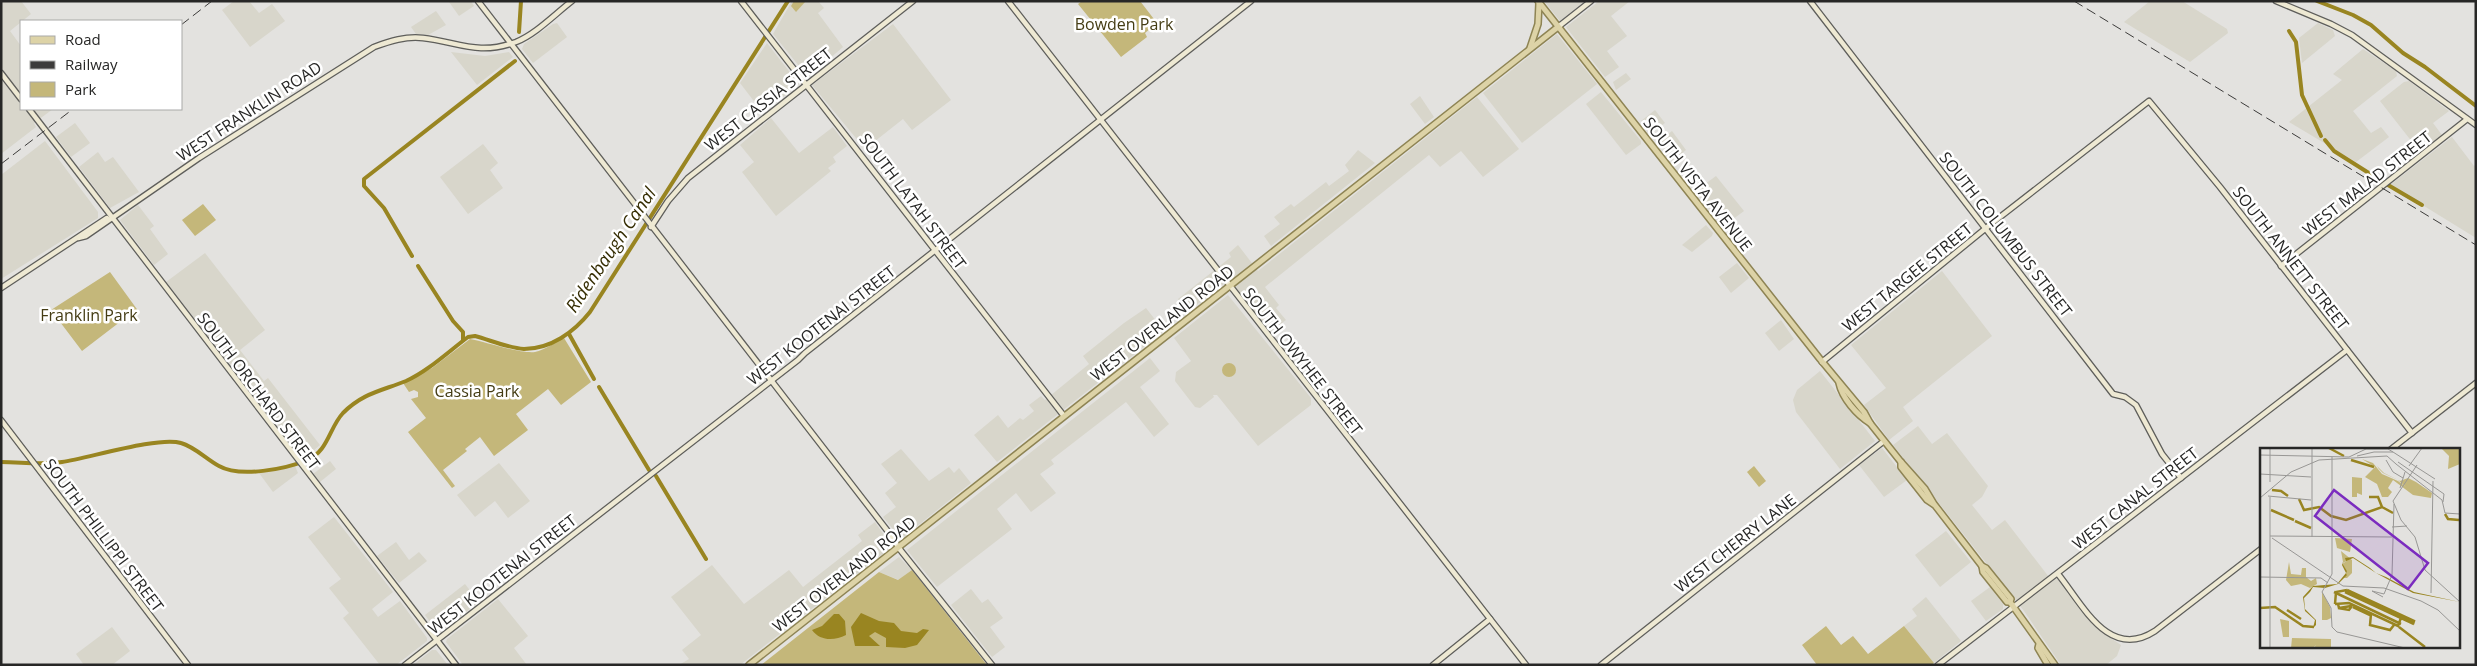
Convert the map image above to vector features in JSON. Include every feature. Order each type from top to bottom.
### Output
[{"type":"main road","name":"SOUTH VISTA AVENUE","points":[[1539,2],[1822,362],[1838,383],[1840,390],[1862,418],[1870,423],[1884,440],[1901,462],[1901,467],[1910,480],[1927,500],[1934,504],[1982,566],[1983,572],[2007,602],[2010,602],[2055,665]]},
{"type":"main road","points":[[1530,49],[1538,24],[1539,2]]},
{"type":"main road","name":"WEST OVERLAND ROAD","points":[[749,665],[1558,27]]},
{"type":"main road","name":"SOUTH VISTA AVENUE","points":[[2039,644],[2038,648],[2048,665]]},
{"type":"street","points":[[478,1],[771,380],[898,548],[992,665]]},
{"type":"street","name":"WEST FRANKLIN ROAD","points":[[1,288],[78,238],[100,221],[111,217],[364,52],[384,43],[406,38],[423,38],[466,48],[485,49],[510,44],[529,34],[572,1]]},
{"type":"street","name":"SOUTH LATAH STREET","points":[[741,1],[1064,416]]},
{"type":"street","name":"WEST CASSIA STREET","points":[[649,224],[688,178],[913,1]]},
{"type":"street","name":"SOUTH OWYHEE STREET","points":[[1008,1],[1526,665]]},
{"type":"street","name":"WEST KOOTENAI STREET","points":[[405,665],[771,380],[1251,1]]},
{"type":"street","name":"WEST OVERLAND ROAD","points":[[1558,27],[1591,1]]},
{"type":"street","name":"SOUTH COLUMBUS STREET","points":[[1810,1],[1987,228],[2113,394],[2125,397],[2136,405],[2159,449],[2181,478]]},
{"type":"street","points":[[2276,1],[2352,35],[2466,120],[2476,125]]},
{"type":"street","points":[[1,73],[20,98]]},
{"type":"street","name":"WEST TARGEE STREET","points":[[1822,362],[1987,228],[2149,101]]},
{"type":"street","name":"SOUTH ANNETT STREET","points":[[2149,101],[2412,433]]},
{"type":"street","name":"SOUTH ORCHARD STREET","points":[[30,110],[296,460],[456,665]]},
{"type":"street","name":"WEST MALAD STREET","points":[[2281,266],[2466,120]]},
{"type":"street","name":"WEST CANAL STREET","points":[[1938,665],[2347,350]]},
{"type":"street","points":[[2393,448],[2476,383]]},
{"type":"street","name":"SOUTH PHILLIPPI STREET","points":[[1,420],[188,665]]},
{"type":"street","name":"WEST CHERRY LANE","points":[[1601,665],[1884,440]]},
{"type":"street","points":[[2058,574],[2100,627],[2110,636],[2132,642],[2143,639],[2155,631],[2260,550]]},
{"type":"street","points":[[1433,665],[1490,619]]},
{"type":"shaded area","points":[[1,1],[21,1],[31,14],[24,20],[20,20],[20,23],[10,31],[20,45],[20,110],[52,110],[34,123],[36,127],[1,154]]},
{"type":"shaded area","points":[[234,1],[249,1],[259,13],[272,4],[285,21],[250,47],[222,10]]},
{"type":"shaded area","points":[[471,1],[474,6],[459,16],[449,2]]},
{"type":"shaded area","points":[[792,1],[818,1],[824,8],[818,13],[843,47],[808,77],[773,34]]},
{"type":"shaded area","points":[[1544,1],[1585,1],[1560,21]]},
{"type":"shaded area","points":[[1599,1],[1630,1],[1611,16],[1627,36],[1607,51],[1619,67],[1605,77],[1566,27]]},
{"type":"shaded area","points":[[2150,1],[2182,1],[2227,29],[2228,33],[2190,62],[2124,22]]},
{"type":"shaded area","points":[[436,11],[446,25],[428,35],[416,34],[411,27]]},
{"type":"shaded area","points":[[557,23],[567,37],[533,63],[522,49],[524,44]]},
{"type":"shaded area","points":[[2318,23],[2333,30],[2335,36],[2302,63],[2299,38]]},
{"type":"shaded area","points":[[893,24],[951,100],[912,130],[903,119],[865,149],[812,85]]},
{"type":"shaded area","points":[[1557,34],[1597,84],[1522,143],[1483,93]]},
{"type":"shaded area","points":[[767,43],[799,84],[763,113],[740,83]]},
{"type":"shaded area","points":[[2363,49],[2396,71],[2397,76],[2353,111],[2371,133],[2381,127],[2389,137],[2356,162],[2289,122],[2342,80],[2333,74]]},
{"type":"shaded area","points":[[451,52],[485,56],[509,52],[513,57],[477,85]]},
{"type":"shaded area","points":[[1626,73],[1631,79],[1616,90],[1613,82]]},
{"type":"shaded area","points":[[2409,81],[2449,111],[2433,123],[2442,135],[2420,152],[2380,101],[2404,82]]},
{"type":"shaded area","points":[[1601,92],[1641,141],[1641,144],[1626,155],[1586,104]]},
{"type":"shaded area","points":[[1420,96],[1434,117],[1425,124],[1410,104]]},
{"type":"shaded area","points":[[1477,97],[1519,149],[1483,177],[1461,151],[1440,167],[1429,155],[1265,287],[1279,305],[1276,308],[1286,320],[1270,332],[1229,280],[1187,312],[1178,299],[1231,257],[1229,253],[1238,245],[1258,271]]},
{"type":"shaded area","points":[[1655,110],[1665,123],[1651,133],[1641,121]]},
{"type":"shaded area","points":[[771,118],[799,153],[833,127],[847,146],[833,157],[836,162],[828,168],[831,171],[776,216],[742,172],[754,162],[740,145]]},
{"type":"shaded area","points":[[75,123],[90,143],[71,157],[56,137]]},
{"type":"shaded area","points":[[1672,131],[1686,150],[1672,161],[1658,142]]},
{"type":"shaded area","points":[[2452,137],[2474,166],[2476,164],[2476,238],[2390,185]]},
{"type":"shaded area","points":[[45,141],[98,212],[98,218],[1,279],[1,175]]},
{"type":"shaded area","points":[[483,144],[498,163],[490,170],[503,188],[468,214],[440,177]]},
{"type":"shaded area","points":[[1358,150],[1375,163],[1271,246],[1264,236],[1280,224],[1274,217],[1291,204],[1294,207],[1326,182],[1329,186],[1349,171],[1345,165]]},
{"type":"shaded area","points":[[98,152],[105,162],[113,157],[139,192],[110,208],[79,167]]},
{"type":"shaded area","points":[[1716,176],[1744,211],[1725,225],[1723,225],[1697,193],[1697,190]]},
{"type":"shaded area","points":[[138,205],[154,226],[150,229],[168,254],[154,265],[120,220]]},
{"type":"shaded area","points":[[1706,225],[1713,233],[1712,236],[1692,252],[1682,245]]},
{"type":"shaded area","points":[[205,253],[265,330],[240,350],[264,381],[268,378],[320,445],[304,458],[166,282]]},
{"type":"shaded area","points":[[1737,263],[1749,278],[1731,293],[1719,277]]},
{"type":"shaded area","points":[[1942,271],[1992,336],[1903,407],[1913,421],[1889,440],[1864,405],[1886,388],[1851,345]]},
{"type":"shaded area","points":[[1228,295],[1311,398],[1311,405],[1258,446],[1217,395],[1213,395],[1214,397],[1200,408],[1195,407],[1175,381],[1176,372],[1191,361],[1174,338]]},
{"type":"shaded area","points":[[1146,308],[1164,331],[997,462],[974,435],[998,415],[1008,428],[1020,418],[1023,420],[1034,411],[1029,405],[1041,396],[1045,400],[1089,364],[1083,356]]},
{"type":"shaded area","points":[[1781,320],[1794,339],[1779,351],[1765,333]]},
{"type":"shaded area","points":[[1150,358],[1160,371],[1140,387],[1169,424],[1154,437],[1126,402],[1051,460],[1054,464],[1040,474],[1056,493],[1031,512],[1016,493],[997,509],[1012,529],[937,587],[907,550]]},
{"type":"shaded area","points":[[1820,371],[1875,441],[1840,469],[1796,412],[1793,400],[1797,390]]},
{"type":"shaded area","points":[[1918,426],[1932,444],[1947,433],[1988,486],[1982,497],[1972,505],[1992,530],[2005,520],[2052,581],[2057,578],[2099,630],[2121,645],[2117,656],[2106,665],[2061,665],[2024,611],[1893,445]]},
{"type":"shaded area","points":[[1882,448],[1907,480],[1884,497],[1859,465]]},
{"type":"shaded area","points":[[901,449],[929,481],[949,467],[954,473],[959,468],[971,483],[901,539],[883,517],[896,507],[885,493],[897,483],[881,464]]},
{"type":"shaded area","points":[[330,461],[336,469],[320,482],[313,474]]},
{"type":"shaded area","points":[[499,463],[530,501],[508,518],[495,501],[475,517],[457,495]]},
{"type":"shaded area","points":[[295,466],[298,473],[273,492],[259,473]]},
{"type":"shaded area","points":[[334,517],[393,592],[372,609],[378,617],[400,601],[427,638],[427,641],[396,665],[380,665],[343,618],[349,613],[329,588],[341,579],[308,537]]},
{"type":"shaded area","points":[[875,522],[891,545],[890,548],[740,665],[679,665],[689,659],[682,650],[701,635],[671,597],[712,565],[744,604],[789,570],[803,587],[862,541],[858,535]]},
{"type":"shaded area","points":[[1946,531],[1971,562],[1940,587],[1915,555]]},
{"type":"shaded area","points":[[396,542],[409,560],[419,552],[427,561],[399,583],[377,556]]},
{"type":"shaded area","points":[[899,557],[912,570],[899,580],[879,572]]},
{"type":"shaded area","points":[[465,584],[479,602],[441,631],[437,631],[425,615]]},
{"type":"shaded area","points":[[1990,587],[2003,604],[2003,609],[1986,621],[1971,601]]},
{"type":"shaded area","points":[[971,589],[982,603],[988,599],[1003,618],[990,627],[1005,647],[992,657],[951,605]]},
{"type":"shaded area","points":[[1926,597],[1961,641],[1934,663],[1904,626],[1917,616],[1912,609]]},
{"type":"shaded area","points":[[498,599],[528,636],[514,648],[527,665],[463,665],[446,642],[447,639]]},
{"type":"shaded area","points":[[861,613],[879,621],[894,623],[901,631],[917,633],[923,629],[929,630],[917,645],[905,648],[886,647],[886,638],[875,632],[869,636],[880,646],[855,646],[851,627]]},
{"type":"shaded area","points":[[834,614],[839,614],[845,621],[846,635],[828,639],[815,634],[812,630],[822,626]]},
{"type":"shaded area","points":[[112,627],[130,651],[112,665],[84,665],[76,654]]},
{"type":"shaded area","points":[[432,650],[436,650],[448,665],[413,665]]},
{"type":"green space","points":[[794,1],[806,1],[796,12],[791,6]]},
{"type":"green space","name":"Bowden Park","points":[[1082,1],[1140,1],[1157,23],[1145,33],[1147,37],[1121,57],[1078,4]]},
{"type":"green space","points":[[203,204],[216,220],[195,236],[182,220]]},
{"type":"green space","name":"Franklin Park","points":[[110,272],[139,312],[129,315],[82,351],[51,310]]},
{"type":"green space","name":"Cassia Park","points":[[564,338],[591,382],[561,405],[548,389],[516,414],[528,430],[494,456],[480,437],[465,449],[467,451],[443,470],[455,486],[452,488],[408,432],[426,418],[411,399],[418,397],[418,392],[414,390],[409,392],[403,383],[432,368],[470,339],[512,350],[535,352]]},
{"type":"green space","points":[[1229,363],[1234,365],[1236,370],[1234,375],[1229,377],[1224,375],[1222,370],[1224,365]]},
{"type":"green space","points":[[1754,466],[1766,481],[1759,487],[1747,472]]},
{"type":"green space","points":[[912,570],[987,665],[761,665],[879,572],[898,580]]},
{"type":"green space","points":[[1826,626],[1841,645],[1853,636],[1868,654],[1904,626],[1934,663],[1931,665],[1817,665],[1802,645]]},
{"type":"waterway","points":[[519,32],[521,1]]},
{"type":"waterway","name":"Ridenbaugh Canal","points":[[1,462],[54,463],[157,442],[171,442],[186,445],[228,470],[251,472],[275,469],[298,463],[314,456],[324,446],[338,419],[350,406],[373,393],[414,377],[468,337],[475,336],[505,346],[524,349],[553,343],[577,326],[590,312],[788,1]]},
{"type":"waterway","name":"Ridenbaugh Canal","points":[[2317,1],[2353,15],[2371,25],[2403,53],[2425,67],[2476,106]]},
{"type":"waterway","points":[[2289,31],[2296,42],[2302,95],[2321,136]]},
{"type":"waterway","points":[[412,256],[384,208],[364,186],[364,179],[515,61]]},
{"type":"waterway","points":[[2325,140],[2334,151],[2383,182]]},
{"type":"waterway","points":[[2388,185],[2422,205]]},
{"type":"waterway","points":[[418,266],[453,321],[463,332],[463,340]]},
{"type":"waterway","points":[[569,334],[594,379]]},
{"type":"waterway","points":[[599,387],[649,470]]},
{"type":"waterway","points":[[656,476],[706,559]]},
{"type":"railway","points":[[182,24],[212,1]]},
{"type":"railway","points":[[2074,1],[2476,245]]},
{"type":"railway","points":[[1,164],[72,110]]}]
